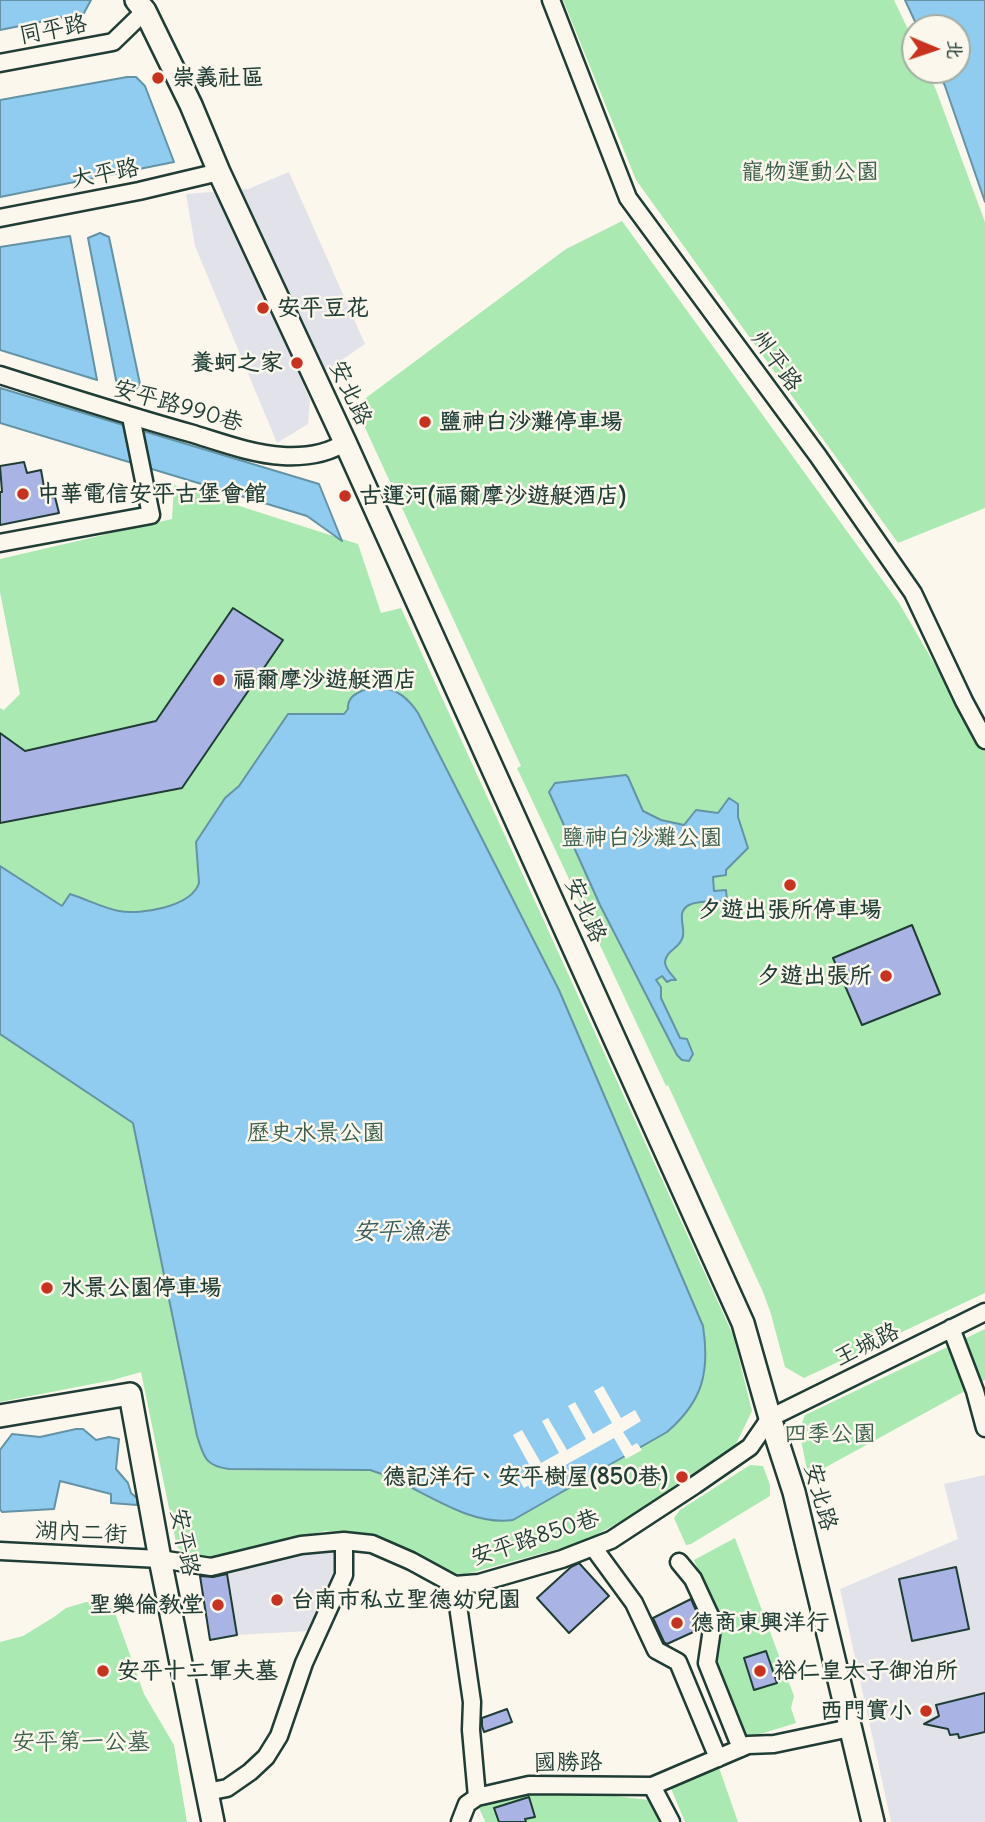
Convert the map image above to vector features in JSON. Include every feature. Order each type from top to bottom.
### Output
[{"type":"street","name":"州平路","points":[[551,0],[628,198],[818,456],[914,593],[985,740]]},
{"type":"street","name":"同平路","points":[[0,63],[113,42],[141,4]]},
{"type":"street","name":"安北路","points":[[141,4],[191,105],[219,172],[345,442],[743,1323],[794,1492],[873,1822]]},
{"type":"street","name":"大平路","points":[[0,218],[139,191],[219,172]]},
{"type":"street","name":"安平路990巷","points":[[0,376],[256,452],[283,456],[316,453],[335,449],[345,442]]},
{"type":"street","points":[[0,543],[151,515],[131,417]]},
{"type":"street","name":"王城路","points":[[770,1418],[985,1312]]},
{"type":"street","points":[[951,1328],[975,1391],[985,1428]]},
{"type":"street","name":"安平路","points":[[0,1416],[130,1394],[213,1822]]},
{"type":"street","name":"安平路850巷","points":[[160,1559],[211,1567],[301,1545],[344,1541],[372,1544],[455,1585],[479,1583],[562,1559],[611,1540],[750,1447],[770,1418]]},
{"type":"street","points":[[207,1792],[227,1788],[250,1772],[266,1757],[279,1736],[304,1663],[344,1575],[344,1541]]},
{"type":"street","points":[[593,1547],[635,1603],[656,1650],[678,1662],[718,1758]]},
{"type":"street","name":"湖內二街","points":[[0,1551],[160,1559]]},
{"type":"street","points":[[679,1562],[693,1579],[713,1622],[707,1662],[741,1748]]},
{"type":"street","points":[[455,1585],[472,1702],[471,1730],[477,1797],[467,1804],[460,1822]]},
{"type":"street","points":[[671,1822],[652,1786],[748,1745],[774,1744],[850,1728]]},
{"type":"street","name":"國勝路","points":[[477,1797],[529,1785],[652,1786]]},
{"type":"shaded area","points":[[289,172],[365,344],[304,386],[310,400],[308,424],[277,443],[195,246],[186,194],[248,189]]},
{"type":"shaded area","name":"西門實小","points":[[985,1475],[985,1822],[891,1822],[840,1589],[958,1539],[944,1484]]},
{"type":"shaded area","name":"台南市私立聖德幼兒園","points":[[338,1547],[338,1567],[309,1631],[237,1635],[226,1569],[290,1553]]},
{"type":"green space","name":"寵物運動公園","points":[[563,0],[894,0],[901,15],[901,84],[933,84],[985,222],[985,508],[898,543],[636,180]]},
{"type":"green space","name":"鹽神白沙灘公園","points":[[622,221],[899,603],[985,751],[985,1293],[804,1378],[785,1367],[763,1292],[517,768],[521,766],[355,406],[566,249]]},
{"type":"green space","name":"安平漁港","points":[[174,485],[358,544],[381,613],[401,608],[733,1335],[752,1411],[733,1450],[647,1507],[583,1542],[459,1576],[415,1552],[370,1534],[325,1531],[213,1557],[189,1556],[177,1547],[141,1372],[0,1402],[0,708],[4,710],[20,694],[0,592],[0,559],[172,519]]},
{"type":"green space","name":"四季公園","points":[[985,1329],[985,1380],[817,1472],[807,1470],[799,1430],[805,1415]]},
{"type":"green space","name":"四季公園","points":[[750,1465],[763,1466],[770,1485],[770,1496],[686,1545],[674,1518],[680,1510]]},
{"type":"green space","points":[[735,1538],[794,1696],[791,1708],[796,1723],[744,1739],[711,1654],[719,1622],[694,1560]]},
{"type":"green space","name":"安平第一公墓","points":[[86,1602],[103,1603],[114,1610],[144,1694],[174,1745],[187,1822],[0,1822],[0,1642],[23,1636],[66,1608]]},
{"type":"green space","points":[[718,1765],[738,1822],[685,1822],[670,1786]]},
{"type":"green space","points":[[563,1790],[649,1800],[660,1822],[484,1822],[478,1806],[533,1791]]},
{"type":"water","points":[[0,0],[91,0],[84,13],[0,30]]},
{"type":"water","points":[[905,0],[985,0],[985,202],[944,84],[971,84],[971,14],[912,14]]},
{"type":"water","points":[[136,77],[145,86],[174,162],[0,197],[0,100]]},
{"type":"water","points":[[100,233],[109,237],[140,384],[133,393],[121,392],[116,380],[88,238]]},
{"type":"water","points":[[70,236],[97,380],[0,350],[0,247]]},
{"type":"water","points":[[0,388],[319,484],[342,541],[307,516],[0,423]]},
{"type":"water","name":"安平漁港","points":[[379,687],[402,695],[418,713],[559,990],[703,1326],[705,1358],[701,1385],[689,1409],[679,1420],[667,1432],[513,1520],[476,1517],[458,1511],[370,1470],[229,1469],[210,1463],[197,1436],[133,1123],[0,1034],[0,866],[62,906],[70,894],[107,908],[128,912],[164,908],[176,903],[186,898],[199,883],[196,842],[225,798],[239,786],[288,714],[344,714],[350,699],[363,690]]},
{"type":"water","points":[[626,775],[643,811],[661,820],[684,825],[696,810],[718,813],[729,798],[738,804],[738,817],[748,848],[726,870],[726,875],[713,877],[714,891],[726,890],[727,901],[698,902],[685,908],[682,915],[682,940],[665,962],[676,980],[667,982],[662,976],[656,980],[661,987],[661,998],[680,1038],[687,1039],[693,1054],[689,1061],[682,1060],[677,1055],[600,905],[549,792],[555,783]]},
{"type":"water","points":[[83,1429],[96,1440],[109,1437],[119,1439],[116,1469],[137,1498],[137,1505],[111,1503],[111,1494],[60,1481],[54,1509],[2,1512],[0,1450],[12,1434],[40,1437]]},
{"type":"pier","points":[[603,1386],[621,1418],[635,1410],[641,1421],[623,1432],[632,1446],[637,1443],[642,1450],[626,1459],[614,1438],[524,1488],[517,1476],[531,1468],[513,1435],[522,1430],[541,1463],[559,1453],[542,1421],[548,1418],[567,1450],[586,1439],[568,1406],[575,1402],[593,1434],[612,1423],[594,1391]]},
{"type":"building","name":"中華電信安平古堡會館","points":[[24,462],[27,473],[41,470],[46,498],[55,497],[59,513],[0,525],[0,466]]},
{"type":"building","name":"福爾摩沙遊艇酒店","points":[[233,608],[283,640],[182,788],[0,823],[0,733],[25,751],[156,721]]},
{"type":"building","name":"夕遊出張所","points":[[912,925],[940,994],[862,1025],[833,958]]},
{"type":"building","points":[[579,1563],[609,1596],[569,1633],[537,1598]]},
{"type":"building","points":[[956,1567],[969,1629],[912,1641],[899,1579]]},
{"type":"building","name":"聖樂倫教堂","points":[[227,1574],[237,1635],[210,1640],[200,1576]]},
{"type":"building","name":"德商東興洋行","points":[[691,1599],[702,1628],[667,1644],[653,1618]]},
{"type":"building","name":"裕仁皇太子御泊所","points":[[766,1651],[777,1683],[754,1690],[744,1658]]},
{"type":"building","points":[[985,1693],[985,1732],[959,1738],[958,1734],[950,1735],[948,1729],[924,1724],[939,1716],[936,1705]]},
{"type":"building","points":[[507,1709],[512,1722],[484,1732],[482,1718]]},
{"type":"building","points":[[529,1797],[535,1817],[525,1819],[526,1822],[499,1822],[494,1808]]},
{"type":"place","name":"崇義社區","points":[[158,78]]},
{"type":"place","name":"安平豆花","points":[[263,308]]},
{"type":"place","name":"養蚵之家","points":[[297,363]]},
{"type":"place","name":"鹽神白沙灘停車場","points":[[425,422]]},
{"type":"place","name":"中華電信安平古堡會館","points":[[23,494]]},
{"type":"place","name":"古運河(福爾摩沙遊艇酒店)","points":[[345,496]]},
{"type":"place","name":"福爾摩沙遊艇酒店","points":[[219,680]]},
{"type":"place","name":"夕遊出張所停車場","points":[[790,885]]},
{"type":"place","name":"夕遊出張所","points":[[886,976]]},
{"type":"place","name":"水景公園停車場","points":[[47,1288]]},
{"type":"place","name":"德記洋行、安平樹屋(850巷)","points":[[682,1477]]},
{"type":"place","name":"台南市私立聖德幼兒園","points":[[277,1600]]},
{"type":"place","name":"聖樂倫教堂","points":[[218,1605]]},
{"type":"place","name":"德商東興洋行","points":[[677,1623]]},
{"type":"place","name":"安平十二軍夫墓","points":[[103,1671]]},
{"type":"place","name":"裕仁皇太子御泊所","points":[[760,1671]]},
{"type":"place","name":"西門實小","points":[[926,1711]]},
{"type":"park label","name":"歷史水景公園","points":[[316,1133]]}]
